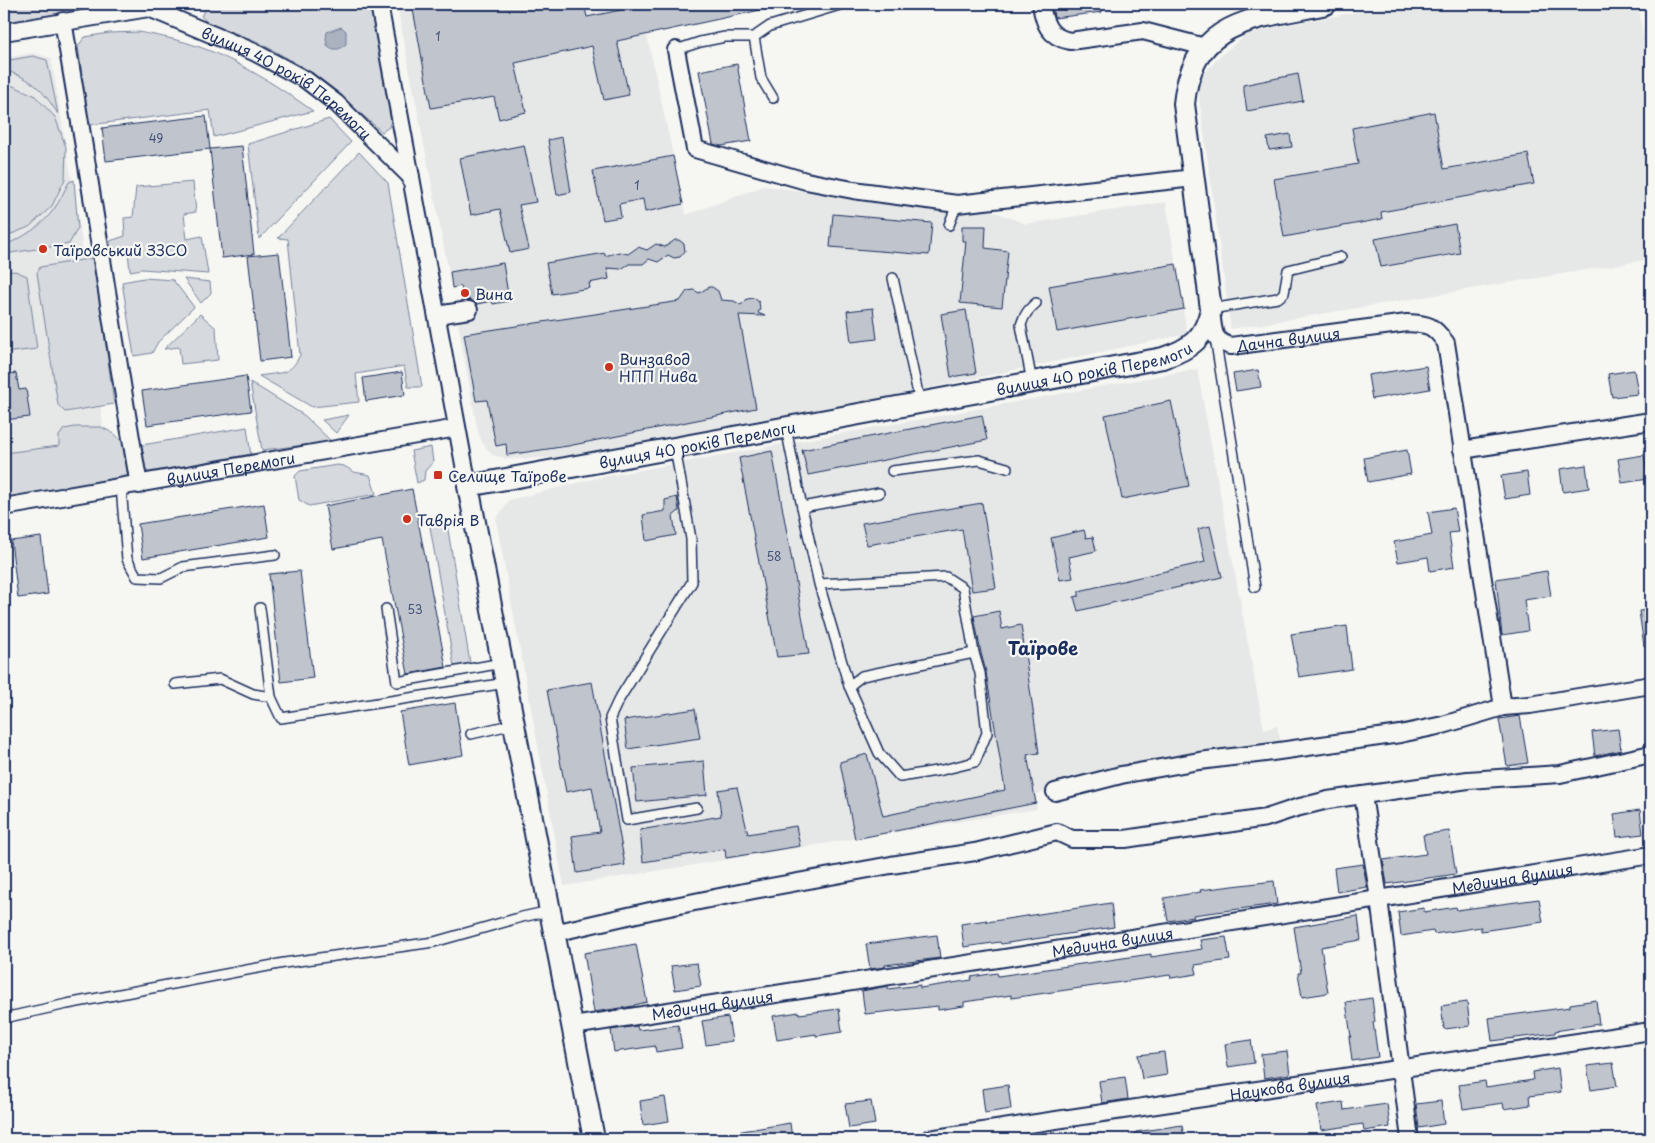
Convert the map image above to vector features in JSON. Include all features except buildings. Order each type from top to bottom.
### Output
[{"type":"street","points":[[4,32],[173,4]]},
{"type":"street","points":[[380,4],[457,428],[594,1139]]},
{"type":"street","points":[[1041,4],[1045,23],[1060,39],[1070,41],[1143,31],[1205,47]]},
{"type":"street","name":"Дачна вулиця","points":[[1326,4],[1237,23],[1218,34],[1205,47],[1192,65],[1185,85],[1184,104],[1215,337],[1222,344],[1231,346],[1407,323],[1423,324],[1436,330],[1446,343],[1503,707]]},
{"type":"street","name":"вулиця 40 років Перемоги","points":[[149,8],[254,52],[306,80],[336,103],[411,177]]},
{"type":"street","points":[[63,22],[139,485]]},
{"type":"street","points":[[676,50],[696,149],[806,181],[957,204],[1194,178]]},
{"type":"street","name":"вулиця 40 років Перемоги","points":[[468,486],[1163,358],[1177,354],[1189,347],[1208,322],[1211,309]]},
{"type":"street","points":[[437,315],[469,310]]},
{"type":"street","points":[[1462,450],[1651,421]]},
{"type":"street","name":"вулиця Перемоги","points":[[4,507],[139,485],[257,462],[457,428]]},
{"type":"street","points":[[1055,792],[1122,775],[1199,761],[1265,754],[1400,734],[1443,725],[1503,707],[1530,705],[1651,684]]},
{"type":"street","points":[[554,933],[764,888],[975,852],[1057,832],[1072,839],[1125,839],[1266,818],[1304,806],[1363,795],[1468,780],[1560,774],[1651,754]]},
{"type":"street","points":[[1363,795],[1379,899],[1410,1139]]},
{"type":"street","name":"Медична вулиця","points":[[572,1026],[1379,899],[1651,854]]},
{"type":"street","name":"Наукова вулиця","points":[[929,1139],[1651,1031]]},
{"type":"lane","points":[[676,50],[700,42],[725,37],[754,37],[770,26],[843,4]]},
{"type":"lane","points":[[754,37],[761,78],[773,98]]},
{"type":"lane","points":[[949,225],[957,204]]},
{"type":"lane","points":[[1211,309],[1278,298],[1284,293],[1288,270],[1341,257]]},
{"type":"lane","points":[[894,278],[920,403]]},
{"type":"lane","points":[[1032,382],[1022,325],[1028,309],[1036,303]]},
{"type":"lane","points":[[1215,337],[1255,587]]},
{"type":"lane","points":[[786,428],[819,584],[849,686],[879,753],[900,777],[975,762],[987,733],[980,673],[974,653],[963,588],[946,577],[819,584]]},
{"type":"lane","points":[[675,448],[691,539],[692,582],[618,700],[610,718],[627,820],[697,808]]},
{"type":"lane","points":[[892,471],[979,460],[1007,468]]},
{"type":"lane","points":[[121,487],[127,559],[137,577],[161,578],[183,567],[276,555]]},
{"type":"lane","points":[[802,507],[879,493]]},
{"type":"lane","points":[[260,608],[271,697],[281,718],[506,683]]},
{"type":"lane","points":[[386,609],[397,682],[502,663]]},
{"type":"lane","points":[[849,686],[862,676],[974,653]]},
{"type":"lane","points":[[174,684],[220,679],[253,694],[271,697]]},
{"type":"lane","points":[[471,734],[514,724]]},
{"type":"lane","points":[[4,1018],[67,1004],[284,963],[434,942],[550,911]]},
{"type":"shaded area","points":[[4,4],[113,4],[4,23]]},
{"type":"shaded area","points":[[230,4],[371,4],[391,121],[389,127],[382,132],[342,97],[287,58],[256,41],[208,23],[201,16],[206,8]]},
{"type":"shaded area","points":[[640,4],[686,215],[764,186],[951,211],[987,209],[1026,224],[1166,202],[1187,334],[890,396],[877,403],[578,457],[508,459],[492,455],[482,442],[478,432],[458,323],[470,305],[469,300],[463,300],[461,287],[452,288],[397,5]]},
{"type":"shaded area","points":[[1401,4],[1638,4],[1651,81],[1651,259],[1231,329],[1197,82],[1219,57],[1246,35],[1276,27]]},
{"type":"shaded area","points":[[341,27],[346,31],[346,44],[339,49],[332,49],[327,45],[327,32]]},
{"type":"shaded area","points":[[139,32],[184,42],[218,54],[252,71],[313,111],[214,137],[210,110],[89,125],[78,46],[85,37],[109,33]]},
{"type":"shaded area","name":"Таїровський ЗЗСО","points":[[33,53],[51,58],[80,228],[108,470],[4,487],[4,58]]},
{"type":"shaded area","points":[[33,56],[47,60],[58,114],[42,91],[30,81],[4,70],[4,61]]},
{"type":"shaded area","points":[[4,82],[34,95],[55,117],[66,147],[65,179],[52,206],[29,227],[4,237]]},
{"type":"shaded area","points":[[329,119],[351,142],[259,239],[248,144]]},
{"type":"shaded area","points":[[359,152],[388,183],[422,387],[408,387],[404,366],[356,374],[359,402],[312,407],[259,376],[288,370],[300,355],[288,239],[278,238]]},
{"type":"shaded area","points":[[74,180],[78,228],[69,244],[4,254],[4,245],[25,235],[44,221],[56,206],[69,182]]},
{"type":"shaded area","points":[[193,182],[196,212],[184,214],[187,239],[202,236],[208,274],[142,269],[130,271],[128,252],[111,252],[110,241],[125,236],[124,218],[133,217],[136,187]]},
{"type":"shaded area","points":[[94,258],[114,404],[65,412],[58,405],[37,273],[40,267]]},
{"type":"shaded area","points":[[15,271],[27,276],[37,349],[4,353],[4,272]]},
{"type":"shaded area","points":[[144,278],[173,280],[194,307],[158,342],[152,353],[134,356],[122,282]]},
{"type":"shaded area","points":[[184,279],[210,282],[211,293],[201,303]]},
{"type":"shaded area","points":[[200,314],[216,328],[218,360],[181,364],[179,347],[164,349]]},
{"type":"shaded area","points":[[1197,369],[1264,730],[1277,726],[1281,744],[1035,794],[1037,809],[564,886],[496,520],[509,500],[597,478]]},
{"type":"shaded area","points":[[250,382],[305,416],[332,442],[262,450]]},
{"type":"shaded area","points":[[349,415],[336,433],[322,420]]},
{"type":"shaded area","points":[[101,427],[115,434],[124,444],[129,472],[127,478],[4,499],[4,453],[59,446],[59,436],[64,429]]},
{"type":"shaded area","points":[[247,427],[251,456],[151,474],[145,469],[142,445]]},
{"type":"shaded area","points":[[431,447],[433,462],[425,471],[424,480],[417,483],[411,451]]},
{"type":"shaded area","points":[[337,465],[344,466],[354,472],[370,475],[376,494],[309,506],[299,500],[295,476],[300,471]]},
{"type":"shaded area","points":[[446,518],[470,663],[454,666],[429,521]]},
{"type":"place","name":"Таїровський ЗЗСО","points":[[43,249]]},
{"type":"place","name":"Вина","points":[[465,293]]},
{"type":"place","name":"Винзавод НПП Нива","points":[[609,367]]},
{"type":"place","name":"Селище Таїрове","points":[[438,475]]},
{"type":"place","name":"Таврія В","points":[[407,519]]},
{"type":"district","name":"Таїрове","points":[[1043,647]]}]
